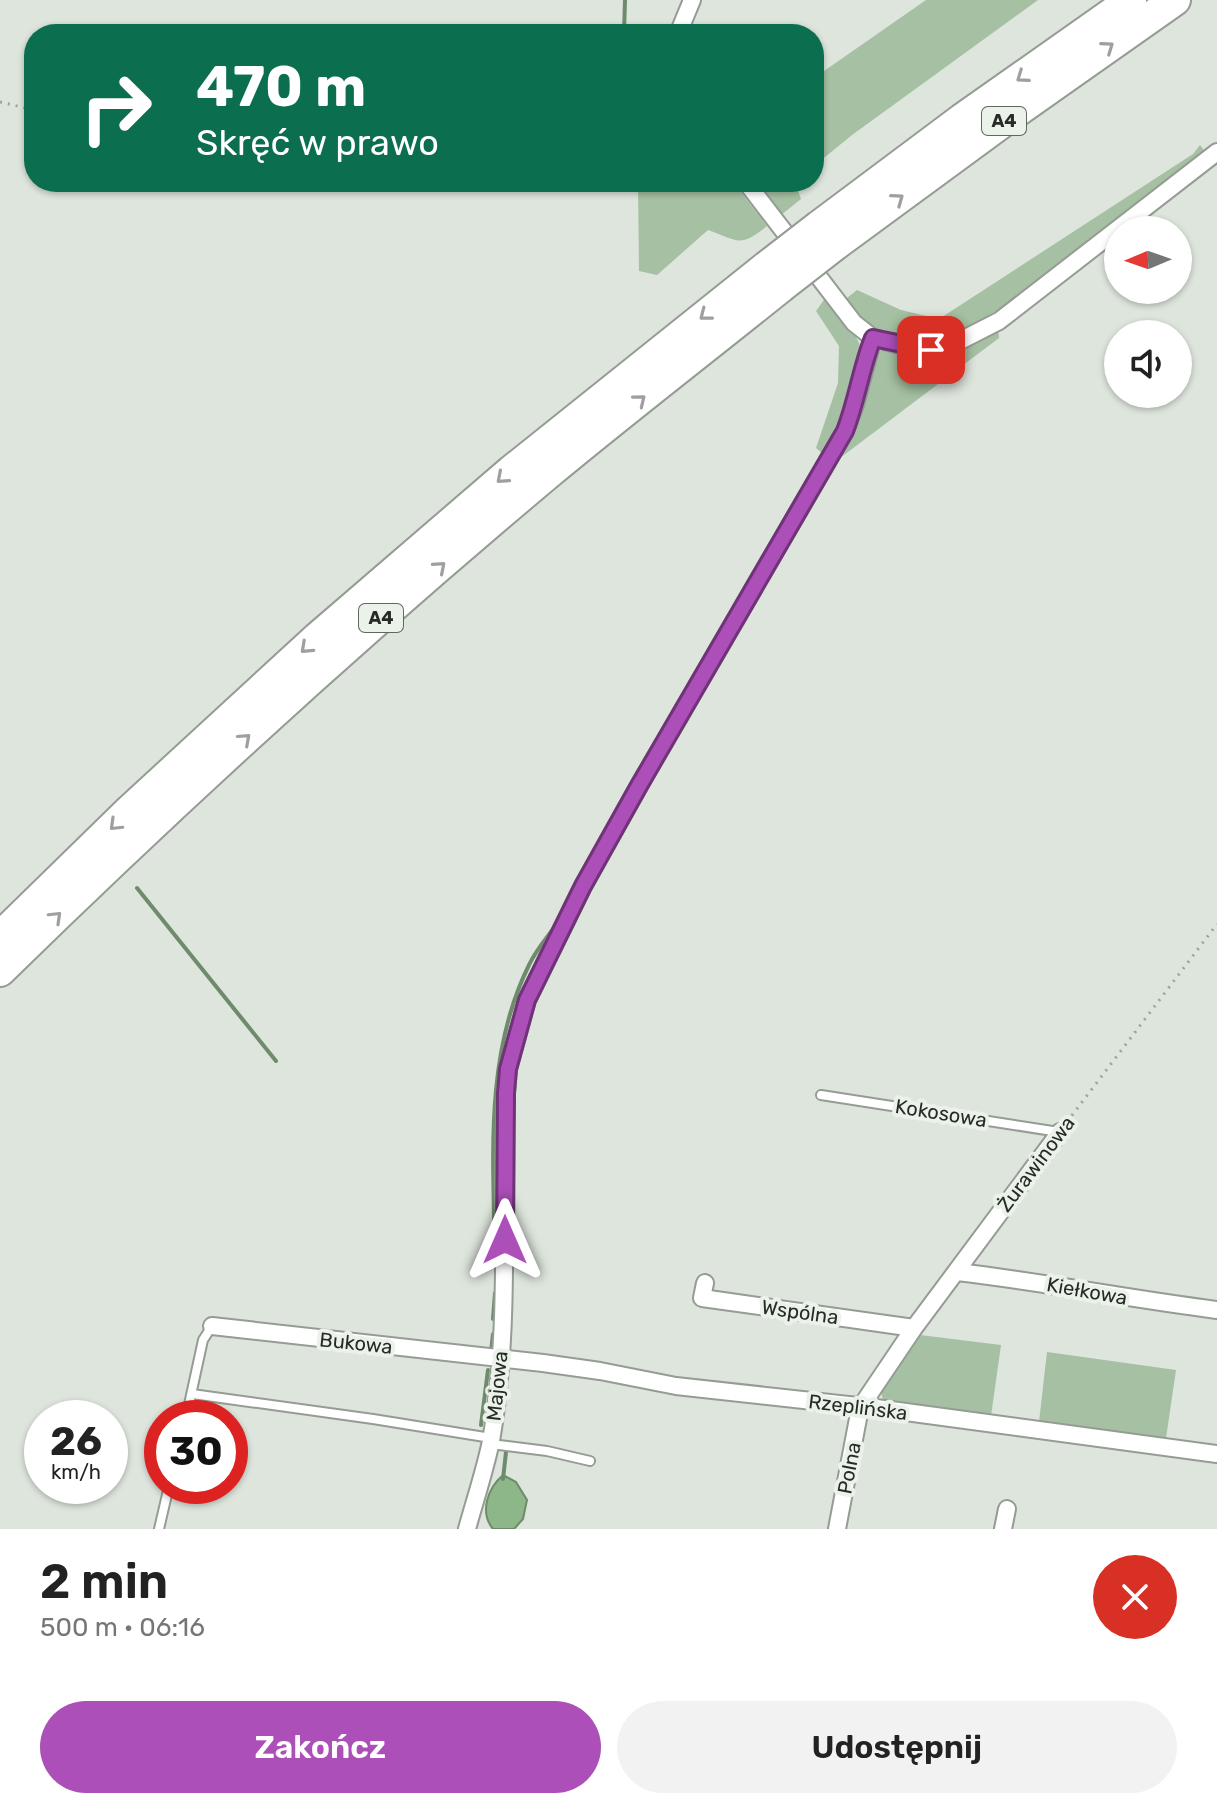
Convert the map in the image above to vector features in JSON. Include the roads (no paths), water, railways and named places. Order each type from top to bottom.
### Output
[{"type":"highway","name":"A4","points":[[0,937],[130,810],[317,638],[511,471],[827,235],[962,119],[1131,0]]},
{"type":"highway","name":"A4","points":[[827,235],[1175,0]]},
{"type":"highway","name":"A4","points":[[0,971],[189,790],[324,667],[773,277]]},
{"type":"street","points":[[682,24],[692,0]]},
{"type":"street","points":[[754,192],[854,323],[873,338],[931,350],[948,347],[999,321],[1217,152]]},
{"type":"street","name":"Majowa","points":[[467,1529],[490,1441],[500,1358],[507,1081],[527,1000],[632,796],[845,431],[873,338]]},
{"type":"street","name":"Żurawinowa","points":[[860,1408],[914,1328],[1060,1132]]},
{"type":"street","name":"Kiełkowa","points":[[957,1272],[1217,1310]]},
{"type":"street","name":"Wspólna","points":[[705,1283],[702,1298],[914,1328]]},
{"type":"street","name":"Bukowa","points":[[212,1326],[500,1358]]},
{"type":"street","name":"Rzeplińska","points":[[500,1358],[600,1371],[676,1386],[1217,1454]]},
{"type":"street","name":"Polna","points":[[837,1529],[860,1408]]},
{"type":"street","points":[[1003,1529],[1007,1509]]},
{"type":"lane","name":"Kokosowa","points":[[821,1095],[1060,1132]]},
{"type":"lane","points":[[190,1400],[203,1340],[212,1326]]},
{"type":"lane","points":[[192,1394],[373,1419],[590,1461]]},
{"type":"lane","points":[[159,1529],[165,1504]]},
{"type":"waterway","points":[[624,24],[625,0]]},
{"type":"waterway","points":[[137,888],[276,1061]]},
{"type":"waterway","points":[[495,1264],[494,1112],[504,1037],[514,1000],[529,965],[553,929]]},
{"type":"waterway","points":[[493,1319],[495,1293]]},
{"type":"waterway","points":[[491,1352],[493,1334]]},
{"type":"waterway","points":[[481,1425],[488,1370]]},
{"type":"waterway","points":[[503,1479],[506,1452]]}]
